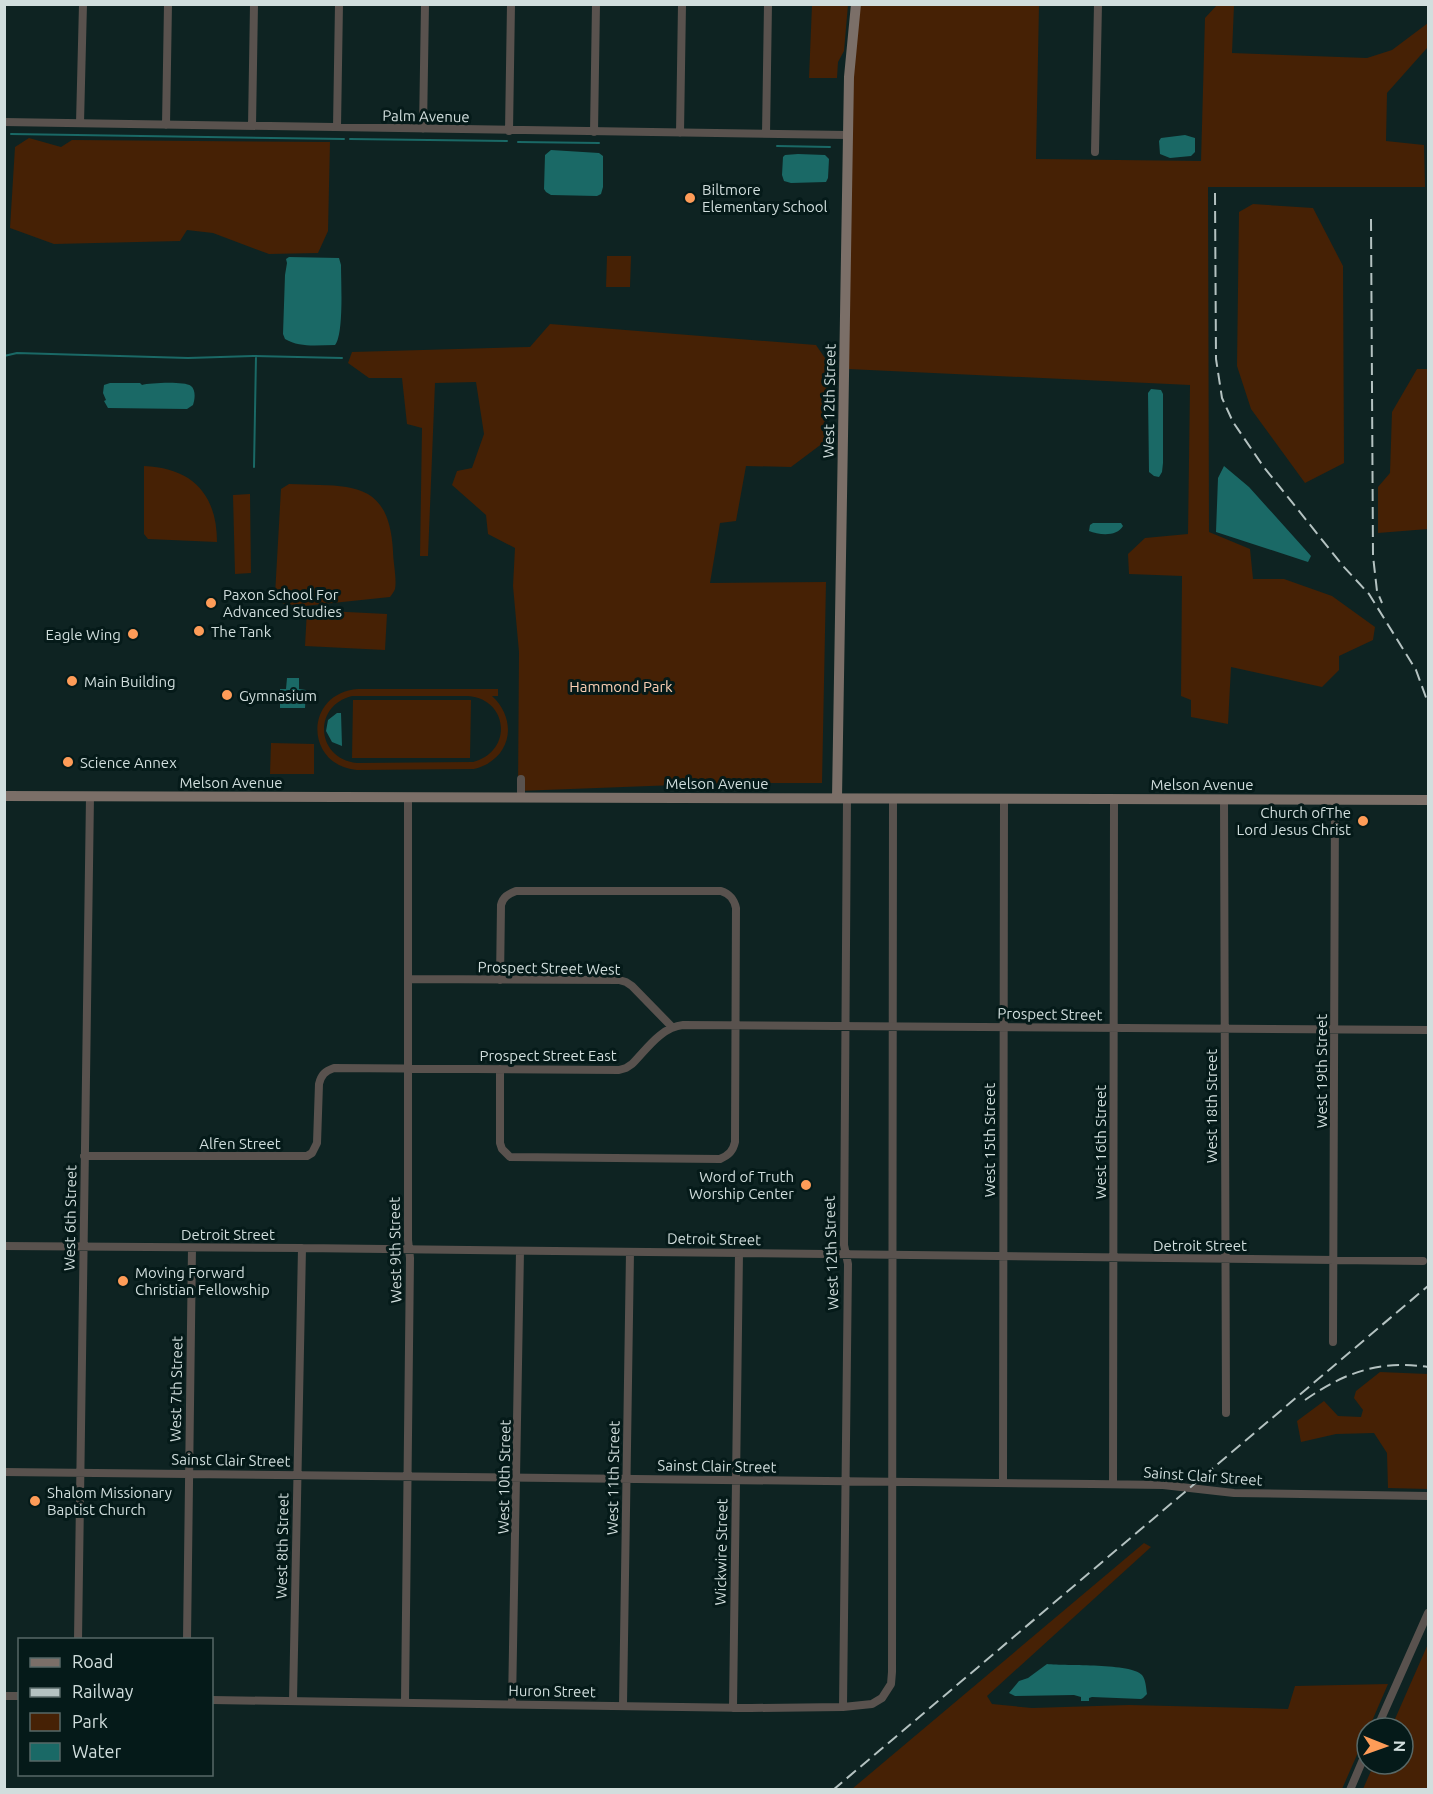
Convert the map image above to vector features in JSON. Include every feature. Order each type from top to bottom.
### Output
[{"type":"street","points":[[80,123],[82,4]]},
{"type":"street","points":[[166,125],[168,4]]},
{"type":"street","points":[[252,126],[254,4]]},
{"type":"street","points":[[337,128],[339,4]]},
{"type":"street","points":[[423,129],[425,4]]},
{"type":"street","points":[[509,131],[511,4]]},
{"type":"street","points":[[594,132],[596,4]]},
{"type":"street","points":[[680,133],[682,4]]},
{"type":"street","points":[[766,134],[768,4]]},
{"type":"street","name":"West 12th Street","points":[[843,1707],[848,1264],[844,1245],[842,798],[849,77],[856,4]]},
{"type":"street","points":[[1095,152],[1098,4]]},
{"type":"street","name":"Palm Avenue","points":[[4,122],[848,135]]},
{"type":"street","points":[[521,779],[521,797]]},
{"type":"street","name":"Melson Avenue","points":[[4,796],[1428,800]]},
{"type":"street","name":"West 6th Street","points":[[78,1638],[90,796]]},
{"type":"street","name":"West 9th Street","points":[[405,1702],[409,1249],[408,797]]},
{"type":"street","points":[[892,798],[893,1481]]},
{"type":"street","name":"West 15th Street","points":[[1003,1482],[1004,799]]},
{"type":"street","name":"West 18th Street","points":[[1224,799],[1226,1413]]},
{"type":"street","name":"West 16th Street","points":[[1113,1484],[1114,800]]},
{"type":"street","name":"West 19th Street","points":[[1333,1342],[1335,800]]},
{"type":"street","points":[[500,980],[501,905],[506,896],[516,891],[721,891],[731,896],[736,908],[735,1142],[731,1152],[720,1159],[510,1157],[502,1149],[500,1143],[500,1069]]},
{"type":"street","name":"Prospect Street West","points":[[408,979],[619,980],[626,982],[672,1027]]},
{"type":"street","name":"Prospect Street","points":[[672,1027],[683,1025],[844,1025],[1428,1030]]},
{"type":"street","name":"Prospect Street East","points":[[408,1069],[619,1070],[626,1068],[658,1037],[672,1027]]},
{"type":"street","name":"Alfen Street","points":[[84,1156],[307,1156],[312,1153],[317,1143],[319,1084],[327,1070],[334,1068],[408,1069]]},
{"type":"street","name":"Detroit Street","points":[[4,1246],[1423,1261]]},
{"type":"street","name":"West 7th Street","points":[[187,1638],[192,1248]]},
{"type":"street","name":"West 8th Street","points":[[293,1701],[302,1248]]},
{"type":"street","name":"West 10th Street","points":[[512,1704],[520,1251]]},
{"type":"street","name":"West 11th Street","points":[[623,1705],[630,1252]]},
{"type":"street","name":"Wickwire Street","points":[[733,1708],[739,1253]]},
{"type":"street","name":"Sainst Clair Street","points":[[4,1472],[1003,1482],[1173,1486],[1234,1493],[1428,1496]]},
{"type":"street","name":"Huron Street","points":[[213,1700],[733,1708],[843,1707],[872,1704],[888,1691],[892,1672],[893,1481]]},
{"type":"street","points":[[1382,1716],[1428,1613]]},
{"type":"street","points":[[1350,1790],[1356,1776]]},
{"type":"green space","points":[[812,5],[848,5],[844,51],[838,62],[837,78],[809,78]]},
{"type":"green space","points":[[859,5],[1039,5],[1036,159],[1201,161],[1205,18],[1217,5],[1234,5],[1232,53],[1367,58],[1392,50],[1428,23],[1427,48],[1387,93],[1386,141],[1424,145],[1425,187],[1208,187],[1209,532],[1250,549],[1253,579],[1284,579],[1332,596],[1375,627],[1373,640],[1339,656],[1339,670],[1322,687],[1231,667],[1228,724],[1191,717],[1191,700],[1181,696],[1182,576],[1129,574],[1128,554],[1145,538],[1188,534],[1190,385],[848,369],[853,76]]},
{"type":"green space","points":[[29,138],[61,147],[72,140],[330,142],[328,231],[318,253],[269,254],[213,233],[187,230],[180,241],[54,244],[10,228],[15,147]]},
{"type":"green space","points":[[1253,204],[1313,208],[1343,266],[1344,463],[1305,483],[1251,409],[1237,366],[1239,212]]},
{"type":"green space","points":[[607,256],[631,256],[630,287],[606,287]]},
{"type":"green space","name":"Hammond Park","points":[[550,324],[816,345],[829,364],[827,440],[791,467],[746,466],[736,521],[720,523],[710,583],[826,582],[822,783],[729,783],[518,791],[519,652],[513,586],[515,548],[488,534],[486,515],[452,485],[457,471],[472,468],[484,434],[476,382],[435,383],[428,556],[420,556],[422,428],[407,424],[402,378],[369,378],[348,363],[352,352],[530,347]]},
{"type":"green space","points":[[1417,369],[1428,369],[1428,529],[1378,533],[1378,487],[1390,473],[1392,412]]},
{"type":"green space","points":[[144,466],[176,472],[199,487],[212,511],[217,542],[148,539],[144,534]]},
{"type":"green space","points":[[289,484],[346,487],[374,498],[383,510],[390,527],[396,581],[395,589],[390,597],[304,606],[284,604],[275,595],[281,489]]},
{"type":"green space","points":[[250,494],[251,573],[235,574],[233,495]]},
{"type":"green space","points":[[307,610],[387,614],[385,650],[305,646]]},
{"type":"green space","points":[[358,689],[498,689],[498,696],[492,696],[506,717],[507,738],[503,749],[496,757],[487,764],[474,769],[357,770],[340,765],[327,756],[320,743],[317,729],[320,715],[328,703],[340,693]],"holes":[[[352,696],[468,696],[482,699],[492,706],[501,726],[500,738],[495,748],[486,756],[473,762],[357,763],[343,759],[333,752],[327,743],[324,732],[325,721],[330,710],[339,702]]]},
{"type":"green space","points":[[353,700],[471,700],[470,758],[352,758]]},
{"type":"green space","points":[[271,743],[314,744],[314,774],[270,774]]},
{"type":"green space","points":[[1380,1372],[1428,1374],[1428,1489],[1388,1488],[1387,1453],[1374,1433],[1336,1434],[1301,1442],[1297,1421],[1324,1401],[1338,1416],[1361,1417],[1363,1410],[1354,1398],[1356,1391]]},
{"type":"green space","points":[[1144,1543],[1151,1547],[987,1696],[992,1704],[1032,1708],[1129,1705],[1288,1709],[1295,1686],[1388,1684],[1374,1716],[1355,1716],[1355,1759],[1342,1789],[852,1789]]},
{"type":"green space","points":[[1428,1644],[1428,1789],[1363,1789],[1369,1776],[1415,1776],[1415,1716],[1396,1716]]},
{"type":"water","points":[[1185,135],[1195,138],[1195,152],[1191,156],[1170,158],[1160,154],[1159,141],[1161,138]]},
{"type":"water","points":[[551,150],[599,153],[603,156],[601,194],[597,196],[551,195],[546,192],[544,189],[545,155]]},
{"type":"water","points":[[798,154],[825,155],[829,159],[826,182],[791,183],[784,181],[783,157]]},
{"type":"water","points":[[289,257],[339,258],[341,319],[335,345],[303,345],[285,339],[283,334],[285,275],[286,259]]},
{"type":"water","points":[[110,383],[187,384],[194,390],[194,403],[187,409],[108,408],[103,393],[104,385]]},
{"type":"water","points":[[1151,389],[1161,390],[1163,394],[1163,463],[1159,477],[1149,472],[1148,393]]},
{"type":"water","points":[[1224,466],[1249,487],[1311,556],[1308,562],[1216,532],[1218,478]]},
{"type":"water","points":[[1093,523],[1121,523],[1123,526],[1117,532],[1103,534],[1089,531]]},
{"type":"water","points":[[287,678],[299,678],[299,689],[306,690],[305,708],[280,708],[280,689],[286,689]]},
{"type":"water","points":[[337,713],[341,713],[342,746],[332,742],[326,731],[328,720]]},
{"type":"water","points":[[1047,1664],[1113,1667],[1136,1671],[1143,1677],[1147,1694],[1141,1699],[1092,1697],[1089,1701],[1081,1701],[1081,1697],[1074,1695],[1015,1696],[1009,1693],[1019,1681],[1028,1678]]},
{"type":"waterway","points":[[11,134],[344,139]]},
{"type":"waterway","points":[[350,139],[507,141]]},
{"type":"waterway","points":[[518,142],[599,143]]},
{"type":"waterway","points":[[777,146],[830,147]]},
{"type":"waterway","points":[[4,356],[17,353],[188,358],[253,356],[342,358]]},
{"type":"waterway","points":[[254,467],[256,356]]},
{"type":"railway","points":[[1215,193],[1216,359],[1222,398],[1233,422],[1263,466],[1343,566],[1369,594],[1416,670],[1428,703]]},
{"type":"railway","points":[[1371,219],[1373,556],[1377,591],[1382,603]]},
{"type":"railway","points":[[833,1790],[1428,1286]]},
{"type":"railway","points":[[1305,1400],[1334,1382],[1364,1370],[1394,1365],[1428,1367]]},
{"type":"place","name":"Biltmore Elementary School","points":[[690,198]]},
{"type":"place","name":"Paxon School For Advanced Studies","points":[[211,603]]},
{"type":"place","name":"The Tank","points":[[199,631]]},
{"type":"place","name":"Eagle Wing","points":[[133,634]]},
{"type":"place","name":"Main Building","points":[[72,681]]},
{"type":"place","name":"Gymnasium","points":[[227,695]]},
{"type":"place","name":"Science Annex","points":[[68,762]]},
{"type":"place","name":"Church ofThe Lord Jesus Christ","points":[[1363,821]]},
{"type":"place","name":"Word of Truth Worship Center","points":[[806,1185]]},
{"type":"place","name":"Moving Forward Christian Fellowship","points":[[123,1281]]},
{"type":"place","name":"Shalom Missionary Baptist Church","points":[[35,1501]]}]
